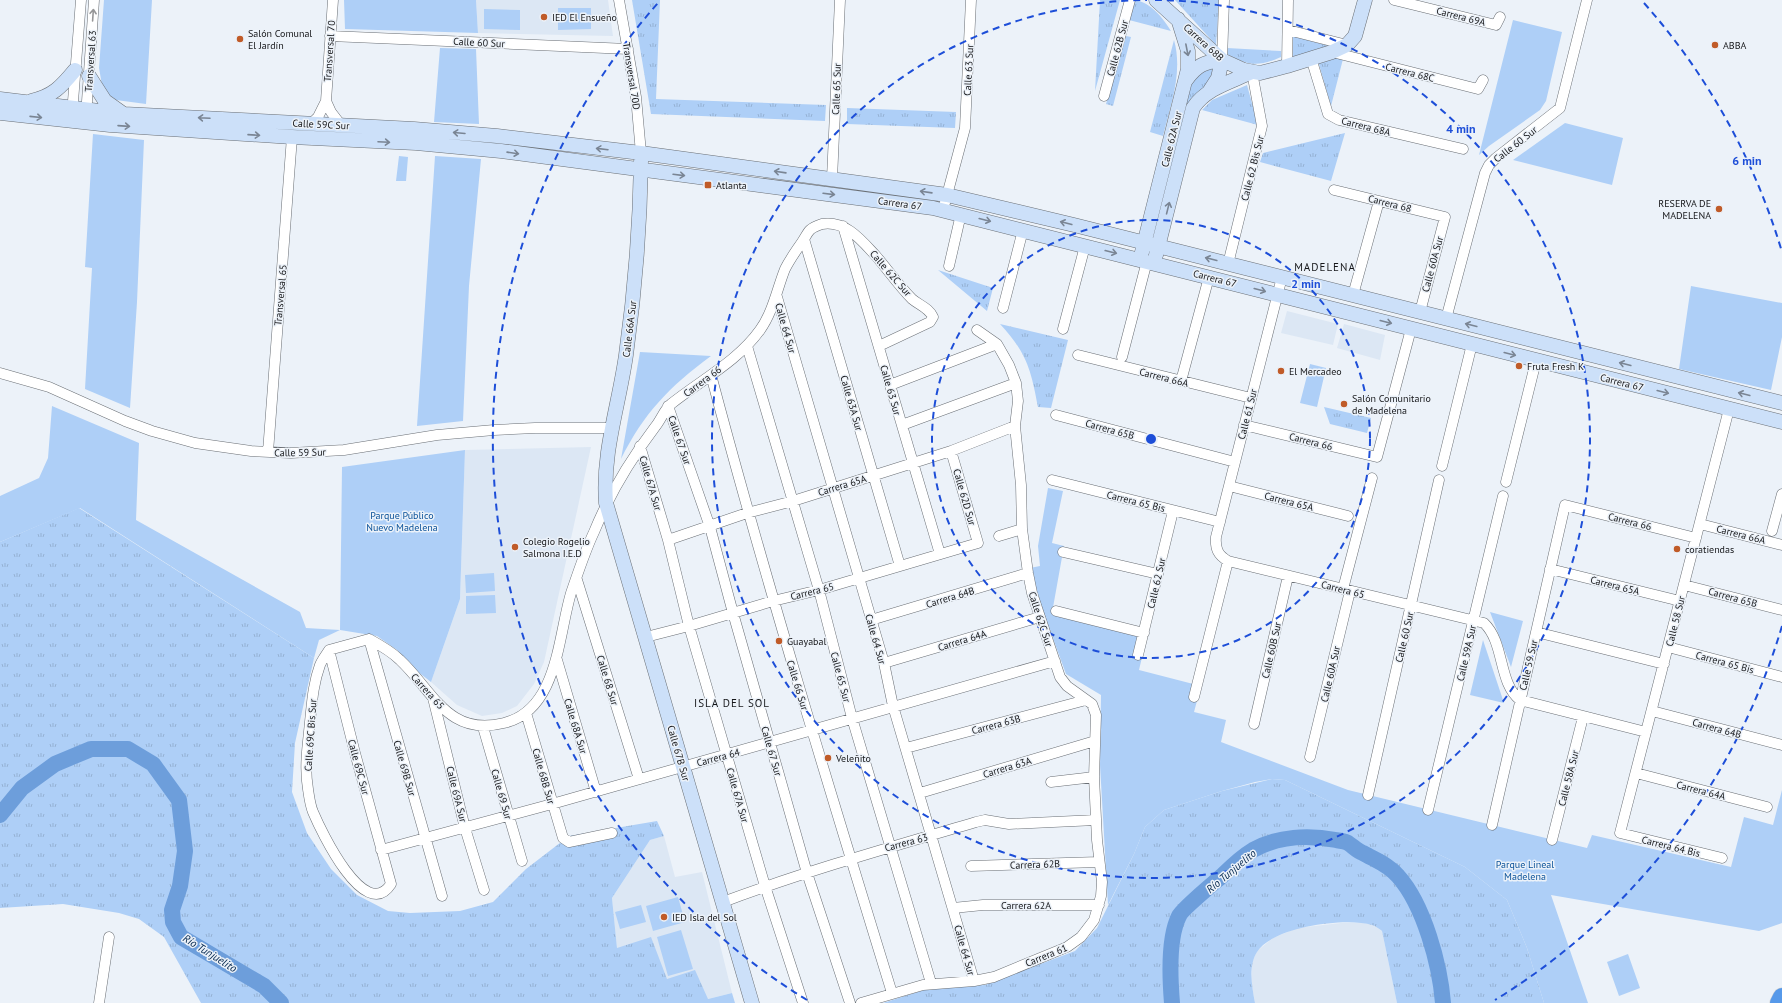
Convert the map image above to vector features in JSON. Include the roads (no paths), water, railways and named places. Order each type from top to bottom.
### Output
[{"type":"highway","points":[[1779,1003],[1782,997]]},
{"type":"street","name":"Transversal 63","points":[[79,115],[75,70],[80,0]]},
{"type":"street","name":"Transversal 63","points":[[79,115],[89,76],[94,0]]},
{"type":"street","name":"Transversal 70","points":[[311,124],[318,117],[326,101],[333,0]]},
{"type":"street","name":"Transversal 70D","points":[[619,0],[636,97],[641,153]]},
{"type":"street","name":"Calle 65 Sur","points":[[832,179],[840,0]]},
{"type":"street","name":"Calle 63 Sur","points":[[943,210],[961,145],[966,114],[971,0]]},
{"type":"street","name":"Calle 62B Sur","points":[[1104,96],[1130,0]]},
{"type":"street","name":"Carrera 68B","points":[[1158,0],[1222,60],[1252,72],[1266,72],[1332,52],[1347,45]]},
{"type":"street","points":[[1209,92],[1218,78],[1222,60],[1224,0]]},
{"type":"street","points":[[1287,66],[1288,0]]},
{"type":"street","points":[[1288,30],[1347,45],[1355,36],[1365,0]]},
{"type":"street","name":"Carrera 69A","points":[[1394,0],[1496,24],[1500,17]]},
{"type":"street","name":"Calle 60 Sur","points":[[1446,319],[1485,173],[1489,165],[1496,158],[1560,108],[1587,0]]},
{"type":"street","name":"Calle 62A Sur","points":[[1147,261],[1144,243],[1188,69],[1188,51],[1178,19]]},
{"type":"street","name":"Calle 60 Sur","points":[[330,36],[628,49]]},
{"type":"street","name":"Carrera 68C","points":[[1332,52],[1478,89],[1482,80]]},
{"type":"street","name":"Carrera 68A","points":[[1311,58],[1328,114],[1339,120],[1463,149]]},
{"type":"street","points":[[1186,81],[1194,70],[1200,65],[1222,60]]},
{"type":"street","points":[[24,103],[47,96],[56,91],[75,70]]},
{"type":"street","name":"Calle 62A Sur","points":[[1122,357],[1147,261],[1158,246],[1190,115],[1197,101],[1209,92],[1252,72]]},
{"type":"street","name":"Calle 62 Bis Sur","points":[[1228,264],[1262,126],[1252,72]]},
{"type":"street","points":[[89,76],[105,101],[124,114]]},
{"type":"street","name":"Calle 59C Sur","points":[[0,99],[79,115],[292,137],[449,146],[641,170]]},
{"type":"street","points":[[326,101],[331,112],[341,126]]},
{"type":"street","name":"Calle 59C Sur","points":[[0,113],[79,115],[124,114],[311,124],[497,136],[641,153]]},
{"type":"street","name":"Transversal 65","points":[[268,452],[292,137]]},
{"type":"street","name":"Carrera 67","points":[[641,153],[947,195],[1158,246],[1782,403]]},
{"type":"street","name":"Calle 66A Sur","points":[[606,503],[604,476],[626,355],[633,294],[641,153]]},
{"type":"street","name":"Carrera 67","points":[[641,170],[943,210],[1782,422]]},
{"type":"street","name":"Carrera 68","points":[[1334,190],[1445,217]]},
{"type":"street","points":[[1353,295],[1379,201]]},
{"type":"street","points":[[949,266],[961,214]]},
{"type":"street","name":"Calle 60A Sur","points":[[1423,313],[1445,217]]},
{"type":"street","name":"Carrera 66","points":[[557,660],[572,592],[591,539],[606,503],[640,446],[657,425],[668,406],[711,375],[747,346],[761,329],[776,297],[785,270],[793,254],[809,230],[819,225],[828,223],[843,226]]},
{"type":"street","name":"Calle 63 Sur","points":[[843,226],[940,554]]},
{"type":"street","name":"Calle 62C Sur","points":[[843,226],[867,247],[912,298],[931,312],[933,317],[930,322],[879,346]]},
{"type":"street","points":[[1003,308],[1023,230]]},
{"type":"street","name":"Calle 63A Sur","points":[[804,239],[900,566]]},
{"type":"street","points":[[1063,329],[1085,246]]},
{"type":"street","points":[[1181,381],[1209,277]]},
{"type":"street","name":"Calle 61 Sur","points":[[1216,550],[1216,537],[1282,277]]},
{"type":"street","name":"Calle 64 Sur","points":[[776,297],[884,663],[893,706],[920,793],[930,836],[974,981]]},
{"type":"street","points":[[1416,330],[1423,313]]},
{"type":"street","name":"Calle 62C Sur","points":[[977,330],[997,344],[1009,365],[1016,383],[1018,401],[1016,426],[1021,485],[1022,529],[1032,593],[1060,677],[1067,686],[1094,707],[1096,715],[1094,777],[1099,862],[1102,882],[1102,896],[1099,905]]},
{"type":"street","name":"Carrera 66","points":[[1244,425],[1377,457],[1416,330]]},
{"type":"street","points":[[890,385],[997,344]]},
{"type":"street","points":[[1442,466],[1472,344]]},
{"type":"street","name":"Calle 65 Sur","points":[[747,346],[819,590],[852,718],[930,984]]},
{"type":"street","name":"Carrera 66A","points":[[1078,355],[1251,398]]},
{"type":"street","points":[[1506,482],[1536,360]]},
{"type":"street","name":"Calle 59 Sur","points":[[0,373],[49,386],[125,421],[170,436],[216,446],[268,452],[291,453],[344,450],[437,435],[494,430],[534,428],[612,428]]},
{"type":"street","name":"Calle 66 Sur","points":[[711,375],[747,513],[892,993]]},
{"type":"street","points":[[902,425],[1016,383]]},
{"type":"street","name":"Calle 67 Sur","points":[[668,406],[710,526],[733,613],[807,873],[850,1003]]},
{"type":"street","name":"Calle 58 Sur","points":[[1620,833],[1729,409]]},
{"type":"street","name":"Carrera 65B","points":[[1056,415],[1235,462]]},
{"type":"street","name":"Carrera 65A","points":[[668,540],[747,513],[793,501],[951,451],[1016,426]]},
{"type":"street","name":"Calle 67A Sur","points":[[640,446],[668,540],[689,626],[765,886],[803,1003]]},
{"type":"street","name":"Calle 62D Sur","points":[[951,451],[978,543]]},
{"type":"street","name":"Calle 60A Sur","points":[[1310,757],[1372,478]]},
{"type":"street","name":"Carrera 65 Bis","points":[[1052,480],[1220,522]]},
{"type":"street","name":"Calle 60 Sur","points":[[1368,794],[1439,480]]},
{"type":"street","name":"Carrera 65A","points":[[1229,486],[1348,516]]},
{"type":"street","points":[[1772,531],[1782,494]]},
{"type":"street","name":"Calle 59A Sur","points":[[1428,810],[1503,496]]},
{"type":"street","name":"Calle 67B Sur","points":[[606,503],[752,1003]]},
{"type":"street","name":"Calle 59 Sur","points":[[1492,825],[1565,505]]},
{"type":"street","name":"Carrera 66","points":[[1565,505],[1696,538]]},
{"type":"street","name":"Calle 62 Sur","points":[[1138,655],[1173,511]]},
{"type":"street","name":"Carrera 66A","points":[[1700,524],[1782,545]]},
{"type":"street","points":[[999,536],[1022,529]]},
{"type":"street","name":"Carrera 65","points":[[646,637],[773,601],[819,590],[978,543]]},
{"type":"street","name":"Carrera 65","points":[[1216,550],[1222,558],[1228,561],[1484,623],[1489,628],[1496,645],[1511,691],[1520,700]]},
{"type":"street","points":[[1063,552],[1158,574]]},
{"type":"street","points":[[1194,697],[1228,561]]},
{"type":"street","name":"Carrera 65A","points":[[1550,569],[1680,601]]},
{"type":"street","name":"Carrera 64B","points":[[871,620],[1028,574]]},
{"type":"street","name":"Calle 60B Sur","points":[[1254,724],[1288,576]]},
{"type":"street","name":"Calle 68 Sur","points":[[577,580],[639,779]]},
{"type":"street","name":"Carrera 65B","points":[[1684,584],[1782,610]]},
{"type":"street","points":[[1056,611],[1144,633]]},
{"type":"street","name":"Carrera 64A","points":[[884,663],[1040,617]]},
{"type":"street","points":[[1536,632],[1664,664]]},
{"type":"street","points":[[329,650],[369,639]]},
{"type":"street","name":"Carrera 65","points":[[369,639],[400,659],[433,698],[448,713],[473,726],[483,727],[506,723],[526,713],[544,690],[557,660]]},
{"type":"street","name":"Calle 69B Sur","points":[[369,639],[442,896]]},
{"type":"street","name":"Carrera 65 Bis","points":[[1668,647],[1782,677]]},
{"type":"street","name":"Calle 69C Sur","points":[[329,650],[354,753],[390,884]]},
{"type":"street","name":"Calle 69C Bis Sur","points":[[329,650],[321,663],[314,687],[306,766],[313,811],[339,862],[359,887],[364,890],[377,893],[387,889],[390,884]]},
{"type":"street","name":"Calle 68A Sur","points":[[557,660],[596,792]]},
{"type":"street","name":"Carrera 64","points":[[381,850],[596,792],[770,743],[811,729],[1055,661]]},
{"type":"street","name":"Calle 69A Sur","points":[[433,698],[465,828],[484,890]]},
{"type":"street","name":"Carrera 63B","points":[[906,748],[1086,700]]},
{"type":"street","points":[[1520,700],[1646,732]]},
{"type":"street","name":"Carrera 64B","points":[[1652,711],[1782,745]]},
{"type":"street","name":"Calle 68B Sur","points":[[526,713],[563,838],[569,842],[612,833]]},
{"type":"street","name":"Calle 58A Sur","points":[[1552,840],[1583,716]]},
{"type":"street","name":"Calle 69 Sur","points":[[483,727],[522,861]]},
{"type":"street","name":"Carrera 63A","points":[[920,793],[1095,741]]},
{"type":"street","name":"Carrera 64A","points":[[1636,773],[1767,806]]},
{"type":"street","points":[[1051,782],[1094,777]]},
{"type":"street","name":"Carrera 63","points":[[723,902],[765,886],[851,858],[985,820],[1009,824],[1096,820]]},
{"type":"street","name":"Carrera 64 Bis","points":[[1620,833],[1722,858]]},
{"type":"street","name":"Carrera 62B","points":[[971,866],[1099,862]]},
{"type":"street","name":"Carrera 62A","points":[[953,908],[983,905],[1099,905]]},
{"type":"street","name":"Carrera 61","points":[[861,1003],[892,993],[930,984],[974,981],[994,977],[1075,942],[1088,929],[1099,905]]},
{"type":"street","points":[[99,1003],[109,937]]},
{"type":"waterway","name":"Río Tunjuelito","points":[[0,815],[22,788],[55,764],[91,749],[128,749],[153,764],[179,800],[185,851],[180,886],[172,910],[173,922],[181,937],[264,986],[281,1003]]},
{"type":"waterway","name":"Río Tunjuelito","points":[[1172,1003],[1170,971],[1171,947],[1175,925],[1181,913],[1238,861],[1253,850],[1263,845],[1283,839],[1304,837],[1326,838],[1347,842],[1359,851],[1377,860],[1398,876],[1416,903],[1423,919],[1434,954],[1443,1003]]},
{"type":"place","name":"IED El Ensueño","points":[[544,17]]},
{"type":"place","name":"Salón Comunal El Jardín","points":[[240,39]]},
{"type":"place","name":"ABBA","points":[[1715,45]]},
{"type":"place","name":"Atlanta","points":[[708,185]]},
{"type":"place","name":"RESERVA DE MADELENA","points":[[1719,209]]},
{"type":"place","name":"Fruta Fresh K","points":[[1519,366]]},
{"type":"place","name":"El Mercadeo","points":[[1281,371]]},
{"type":"place","name":"Salón Comunitario de Madelena","points":[[1344,404]]},
{"type":"place","name":"Colegio Rogelio Salmona I.E.D","points":[[515,547]]},
{"type":"place","name":"coratiendas","points":[[1677,549]]},
{"type":"place","name":"Guayabal","points":[[779,641]]},
{"type":"place","name":"Veleñito","points":[[828,758]]},
{"type":"place","name":"IED Isla del Sol","points":[[664,917]]},
{"type":"district","name":"MADELENA","points":[[1325,267]]},
{"type":"district","name":"ISLA DEL SOL","points":[[732,703]]},
{"type":"park label","name":"Parque Público Nuevo Madelena","points":[[402,520]]},
{"type":"park label","name":"Parque Lineal Madelena","points":[[1525,870]]}]
